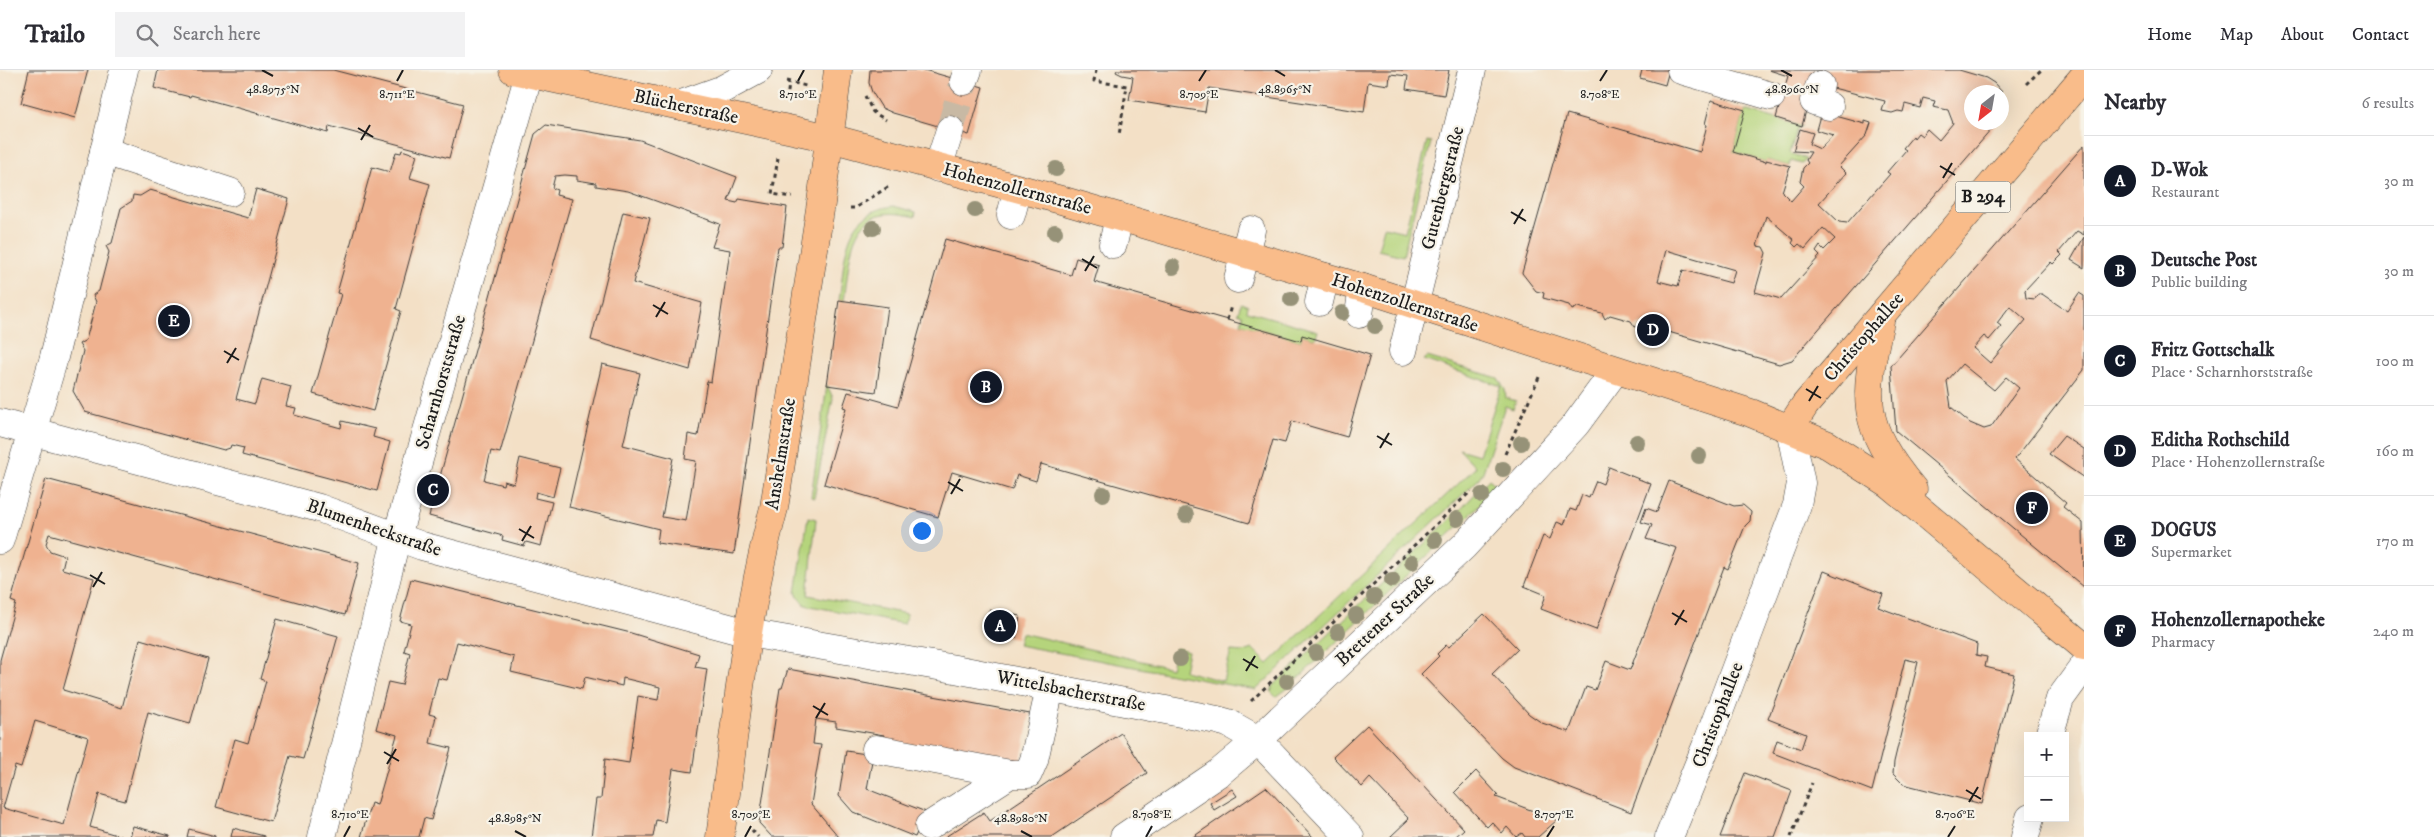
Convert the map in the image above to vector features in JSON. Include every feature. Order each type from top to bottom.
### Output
[{"type":"main road","name":"Anshelmstraße","points":[[720,837],[748,633],[762,553],[774,508],[830,138],[838,70]]},
{"type":"main road","name":"Blücherstraße","points":[[521,72],[679,104],[830,138]]},
{"type":"main road","name":"Christophallee","points":[[1790,428],[1804,405],[1881,318],[2084,76]]},
{"type":"main road","name":"Hohenzollernstraße","points":[[830,138],[1119,217],[1244,254],[1322,289],[1361,301],[1415,306],[1735,408],[1790,428],[1828,445],[1855,460],[1889,484],[2084,647]]},
{"type":"main road","name":"Hohenzollernstraße","points":[[1881,318],[1869,377],[1869,400],[1873,427],[1891,463],[1951,534]]},
{"type":"street","points":[[0,540],[74,280],[98,186],[104,151],[124,70]]},
{"type":"street","points":[[679,104],[721,90],[758,70]]},
{"type":"street","name":"Gutenbergstraße","points":[[1403,350],[1472,70]]},
{"type":"street","points":[[1681,70],[1727,76],[1771,96]]},
{"type":"street","name":"Scharnhorststraße","points":[[322,837],[397,536],[521,72]]},
{"type":"street","points":[[938,168],[950,130]]},
{"type":"street","points":[[104,151],[230,192]]},
{"type":"street","points":[[1012,216],[1018,189]]},
{"type":"street","points":[[1113,244],[1119,217]]},
{"type":"street","name":"Brettener Straße","points":[[1124,837],[1220,772],[1258,740],[1464,546],[1576,424],[1615,371]]},
{"type":"street","name":"Blumenheckstraße","points":[[0,423],[318,508],[422,546],[748,633]]},
{"type":"street","name":"Christophallee","points":[[1669,837],[1710,735],[1794,513],[1801,483],[1790,428]]},
{"type":"street","name":"Wittelsbacherstraße","points":[[748,633],[1050,688],[1228,723],[1258,740],[1350,837]]},
{"type":"street","points":[[2050,732],[2060,699],[2084,666]]},
{"type":"street","points":[[876,749],[1010,774],[1028,774],[1036,752],[1050,688]]},
{"type":"street","points":[[929,826],[1010,774]]},
{"type":"street","points":[[2026,837],[2029,822]]},
{"type":"path","points":[[1096,70],[1094,81],[1127,86],[1119,135]]},
{"type":"path","points":[[2026,84],[2041,70]]},
{"type":"path","points":[[1227,320],[1231,306]]},
{"type":"path","points":[[1504,457],[1552,350]]},
{"type":"path","points":[[1228,723],[1476,486]]},
{"type":"path","points":[[1791,837],[1812,783]]},
{"type":"green space","points":[[1745,110],[1802,126],[1798,128],[1790,153],[1806,159],[1802,164],[1791,161],[1790,166],[1767,160],[1766,162],[1733,152]]},
{"type":"green space","points":[[1427,141],[1431,142],[1403,256],[1378,250],[1384,227],[1405,232]]},
{"type":"green space","points":[[893,206],[916,212],[915,217],[893,214],[877,216],[865,223],[857,235],[852,249],[844,301],[839,300],[845,254],[855,228],[864,218],[876,210]]},
{"type":"green space","points":[[1241,303],[1248,306],[1247,311],[1318,331],[1315,339],[1302,335],[1301,341],[1241,324],[1243,315],[1238,313]]},
{"type":"green space","points":[[1427,357],[1498,378],[1505,390],[1506,398],[1516,401],[1513,409],[1505,406],[1483,472],[1476,482],[1256,690],[1018,645],[1021,633],[1171,668],[1176,648],[1188,651],[1184,671],[1223,681],[1231,651],[1244,652],[1253,649],[1268,664],[1476,467],[1459,449],[1479,455],[1501,386],[1424,360]]},
{"type":"green space","points":[[827,385],[833,398],[814,498],[811,497]]},
{"type":"green space","points":[[1489,479],[1497,486],[1469,516],[1288,688],[1276,697],[1271,692],[1273,686],[1461,509]]},
{"type":"green space","points":[[808,517],[816,519],[808,595],[907,614],[904,624],[805,605],[796,593]]},
{"type":"building","points":[[29,70],[88,70],[75,118],[21,103]]},
{"type":"building","points":[[158,70],[333,70],[463,104],[449,158],[329,126],[328,133],[191,95],[190,97],[154,88]]},
{"type":"building","points":[[870,70],[924,70],[983,87],[969,135],[893,113],[882,108],[869,83]]},
{"type":"building","points":[[1117,70],[1449,70],[1444,95],[1406,89],[1408,76],[1390,74],[1389,85],[1368,82],[1364,112],[1209,88],[1205,112],[1129,100],[1133,77],[1122,75],[1116,72]]},
{"type":"building","points":[[1642,70],[1669,70],[1665,85],[1640,78]]},
{"type":"building","points":[[1769,70],[1959,70],[1986,78],[1996,85],[1964,85],[1964,130],[1991,130],[1792,360],[1779,364],[1641,324],[1635,327],[1631,321],[1610,315],[1605,319],[1602,313],[1578,307],[1572,310],[1569,305],[1543,298],[1544,293],[1536,291],[1522,273],[1567,114],[1700,152],[1711,100],[1745,110],[1733,152],[1766,162],[1766,160],[1790,166],[1782,192],[1791,201],[1804,186],[1800,182],[1803,168],[1808,163],[1806,160],[1811,152],[1793,151],[1800,129],[1813,133],[1809,144],[1820,149],[1833,135],[1816,130],[1821,112],[1865,124],[1865,121],[1871,123],[1867,135],[1839,166],[1846,173],[1819,203],[1839,222],[1847,223],[1890,174],[1887,172],[1906,150],[1903,148],[1913,136],[1914,138],[1918,133],[1922,136],[1927,129],[1939,140],[1953,123],[1948,110],[1933,107],[1935,101],[1923,98],[1920,108],[1905,104],[1903,112],[1892,113],[1882,111],[1885,101],[1813,83],[1802,126],[1776,118],[1788,76]],"holes":[[[1766,216],[1794,240],[1792,243],[1796,247],[1799,244],[1805,249],[1823,228],[1835,239],[1824,250],[1820,246],[1816,252],[1820,256],[1781,299],[1755,292],[1766,253],[1763,247],[1757,246]],[[1666,250],[1735,270],[1731,283],[1683,270],[1678,286],[1658,281]]]},
{"type":"building","points":[[546,125],[640,140],[737,177],[728,201],[737,203],[739,199],[787,207],[782,247],[778,247],[734,554],[657,543],[659,529],[569,507],[602,364],[640,373],[623,445],[673,458],[662,517],[686,521],[696,461],[685,459],[688,434],[698,436],[707,381],[711,382],[730,250],[712,247],[720,224],[628,191],[596,186],[596,183],[577,180],[577,176],[555,176],[552,188],[557,190],[556,195],[572,199],[500,453],[491,451],[484,480],[503,485],[504,481],[514,484],[520,458],[560,468],[553,497],[536,492],[535,498],[552,502],[541,546],[526,542],[524,546],[502,540],[503,536],[429,516],[535,134]]},
{"type":"building","points":[[2084,145],[2084,235],[2077,231],[2059,252],[2062,255],[2053,264],[2051,262],[2025,290],[2026,298],[2035,299],[2038,294],[2042,294],[2067,311],[2079,293],[2084,296],[2084,370],[2015,459],[2066,503],[2063,507],[2083,523],[2084,587],[1896,431],[1891,366]],"holes":[[[2010,306],[2026,320],[1990,363],[1973,348],[1984,336],[1989,340],[2001,326],[1997,323]],[[1962,364],[1994,390],[2006,377],[2019,388],[1991,427],[1984,429],[1970,423],[1951,407],[1947,381]]]},
{"type":"building","points":[[402,150],[417,155],[410,178],[430,184],[396,309],[401,311],[373,411],[313,394],[341,294],[337,293],[372,167],[390,172],[396,152],[401,153]]},
{"type":"building","points":[[256,189],[289,199],[236,399],[255,404],[262,379],[291,387],[286,406],[296,408],[294,415],[341,428],[342,421],[375,429],[373,437],[390,442],[377,491],[242,455],[244,448],[231,445],[230,448],[224,450],[85,412],[73,391],[83,351],[79,344],[86,340],[96,302],[93,295],[99,291],[109,252],[106,246],[112,243],[121,208],[132,201],[133,195],[140,196],[150,190],[248,218]]},
{"type":"building","points":[[623,212],[650,218],[633,283],[702,303],[690,370],[591,340]]},
{"type":"building","points":[[2084,237],[2084,268],[2071,260]]},
{"type":"building","points":[[945,239],[1071,275],[1076,258],[1099,265],[1094,282],[1301,341],[1302,335],[1370,355],[1347,437],[1292,421],[1285,443],[1273,440],[1249,523],[1041,464],[1036,481],[1017,475],[1012,490],[952,472],[938,517],[824,484],[846,408],[843,407],[848,392],[898,406]]},
{"type":"building","points":[[839,300],[888,307],[876,392],[827,385]]},
{"type":"building","points":[[2064,436],[2084,449],[2084,478],[2049,454]]},
{"type":"building","points":[[1609,467],[1651,484],[1596,630],[1541,609],[1546,595],[1524,586],[1543,536],[1550,539],[1557,522],[1564,525],[1570,509],[1576,511],[1582,495],[1589,498],[1596,481],[1603,484]]},
{"type":"building","points":[[46,479],[359,563],[345,615],[49,534],[46,544],[50,551],[65,556],[62,569],[94,578],[63,690],[122,708],[140,639],[208,659],[190,724],[148,712],[125,801],[99,794],[90,827],[123,837],[0,837],[0,660],[16,603],[11,601]],"holes":[[[35,721],[88,737],[64,825],[3,808],[15,766],[21,768]]]},
{"type":"building","points":[[1669,481],[1734,506],[1743,505],[1751,512],[1750,521],[1745,526],[1728,569],[1724,567],[1631,812],[1514,767],[1502,758],[1421,674],[1439,656],[1437,654],[1446,645],[1449,647],[1484,614],[1518,649],[1492,674],[1529,714],[1542,723],[1569,732],[1586,687],[1595,690],[1606,661],[1630,670],[1677,548],[1646,539],[1652,525],[1641,522],[1646,508],[1657,512]]},
{"type":"building","points":[[1824,571],[1883,594],[1878,607],[1977,644],[1976,655],[1987,657],[1985,667],[2014,674],[1982,804],[1903,784],[1893,774],[1894,762],[1918,662],[1905,659],[1872,791],[1773,753],[1777,740],[1801,749],[1806,734],[1768,719]]},
{"type":"building","points":[[411,579],[631,633],[699,654],[695,667],[707,669],[692,772],[673,769],[665,822],[656,820],[653,837],[591,837],[596,799],[601,799],[605,759],[629,763],[638,696],[658,700],[660,687],[623,678],[622,686],[585,677],[582,689],[511,672],[514,657],[457,642],[447,680],[438,678],[429,714],[436,716],[430,743],[451,748],[431,820],[424,818],[419,837],[361,837],[371,803],[377,805],[397,735],[376,729],[388,682],[402,685],[410,653],[404,651],[411,624],[400,621]]},
{"type":"building","points":[[989,610],[1020,616],[1016,638],[985,632]]},
{"type":"building","points":[[277,619],[338,636],[303,759],[290,756],[271,822],[216,807],[235,739],[248,743],[266,681],[260,679]]},
{"type":"building","points":[[788,669],[1030,714],[1020,765],[883,740],[884,735],[836,727],[836,722],[816,719],[813,744],[821,745],[811,804],[839,837],[772,837],[759,823],[780,688],[782,688]]},
{"type":"building","points":[[1367,725],[1464,829],[1455,837],[1390,837],[1409,819],[1370,778],[1362,787],[1333,757]]},
{"type":"building","points":[[1121,733],[1147,773],[1052,837],[945,837],[984,812],[990,821]]},
{"type":"building","points":[[846,751],[873,755],[867,789],[926,812],[915,837],[853,812],[839,796]]},
{"type":"building","points":[[1476,771],[1498,795],[1496,797],[1557,820],[1538,837],[1525,837],[1522,833],[1516,837],[1507,827],[1502,833],[1492,822],[1487,827],[1455,792]]},
{"type":"building","points":[[1745,773],[1792,791],[1775,837],[1720,837]]},
{"type":"building","points":[[1266,787],[1313,837],[1193,837]]},
{"type":"building","points":[[1232,789],[1237,796],[1214,810],[1210,803]]},
{"type":"building","points":[[133,826],[170,836],[170,837],[130,837]]},
{"type":"building","points":[[233,828],[264,836],[264,837],[231,837]]},
{"type":"building","points":[[189,829],[215,836],[215,837],[187,837]]},
{"type":"tunnel","points":[[950,130],[964,81]]},
{"type":"place","name":"DOGUS","points":[[174,321]]},
{"type":"place","name":"Editha Rothschild","points":[[1653,330]]},
{"type":"place","name":"Deutsche Post","points":[[986,387]]},
{"type":"place","name":"Fritz Gottschalk","points":[[433,490]]},
{"type":"place","name":"Hohenzollernapotheke","points":[[2032,508]]},
{"type":"place","name":"D-Wok","points":[[1000,626]]}]
